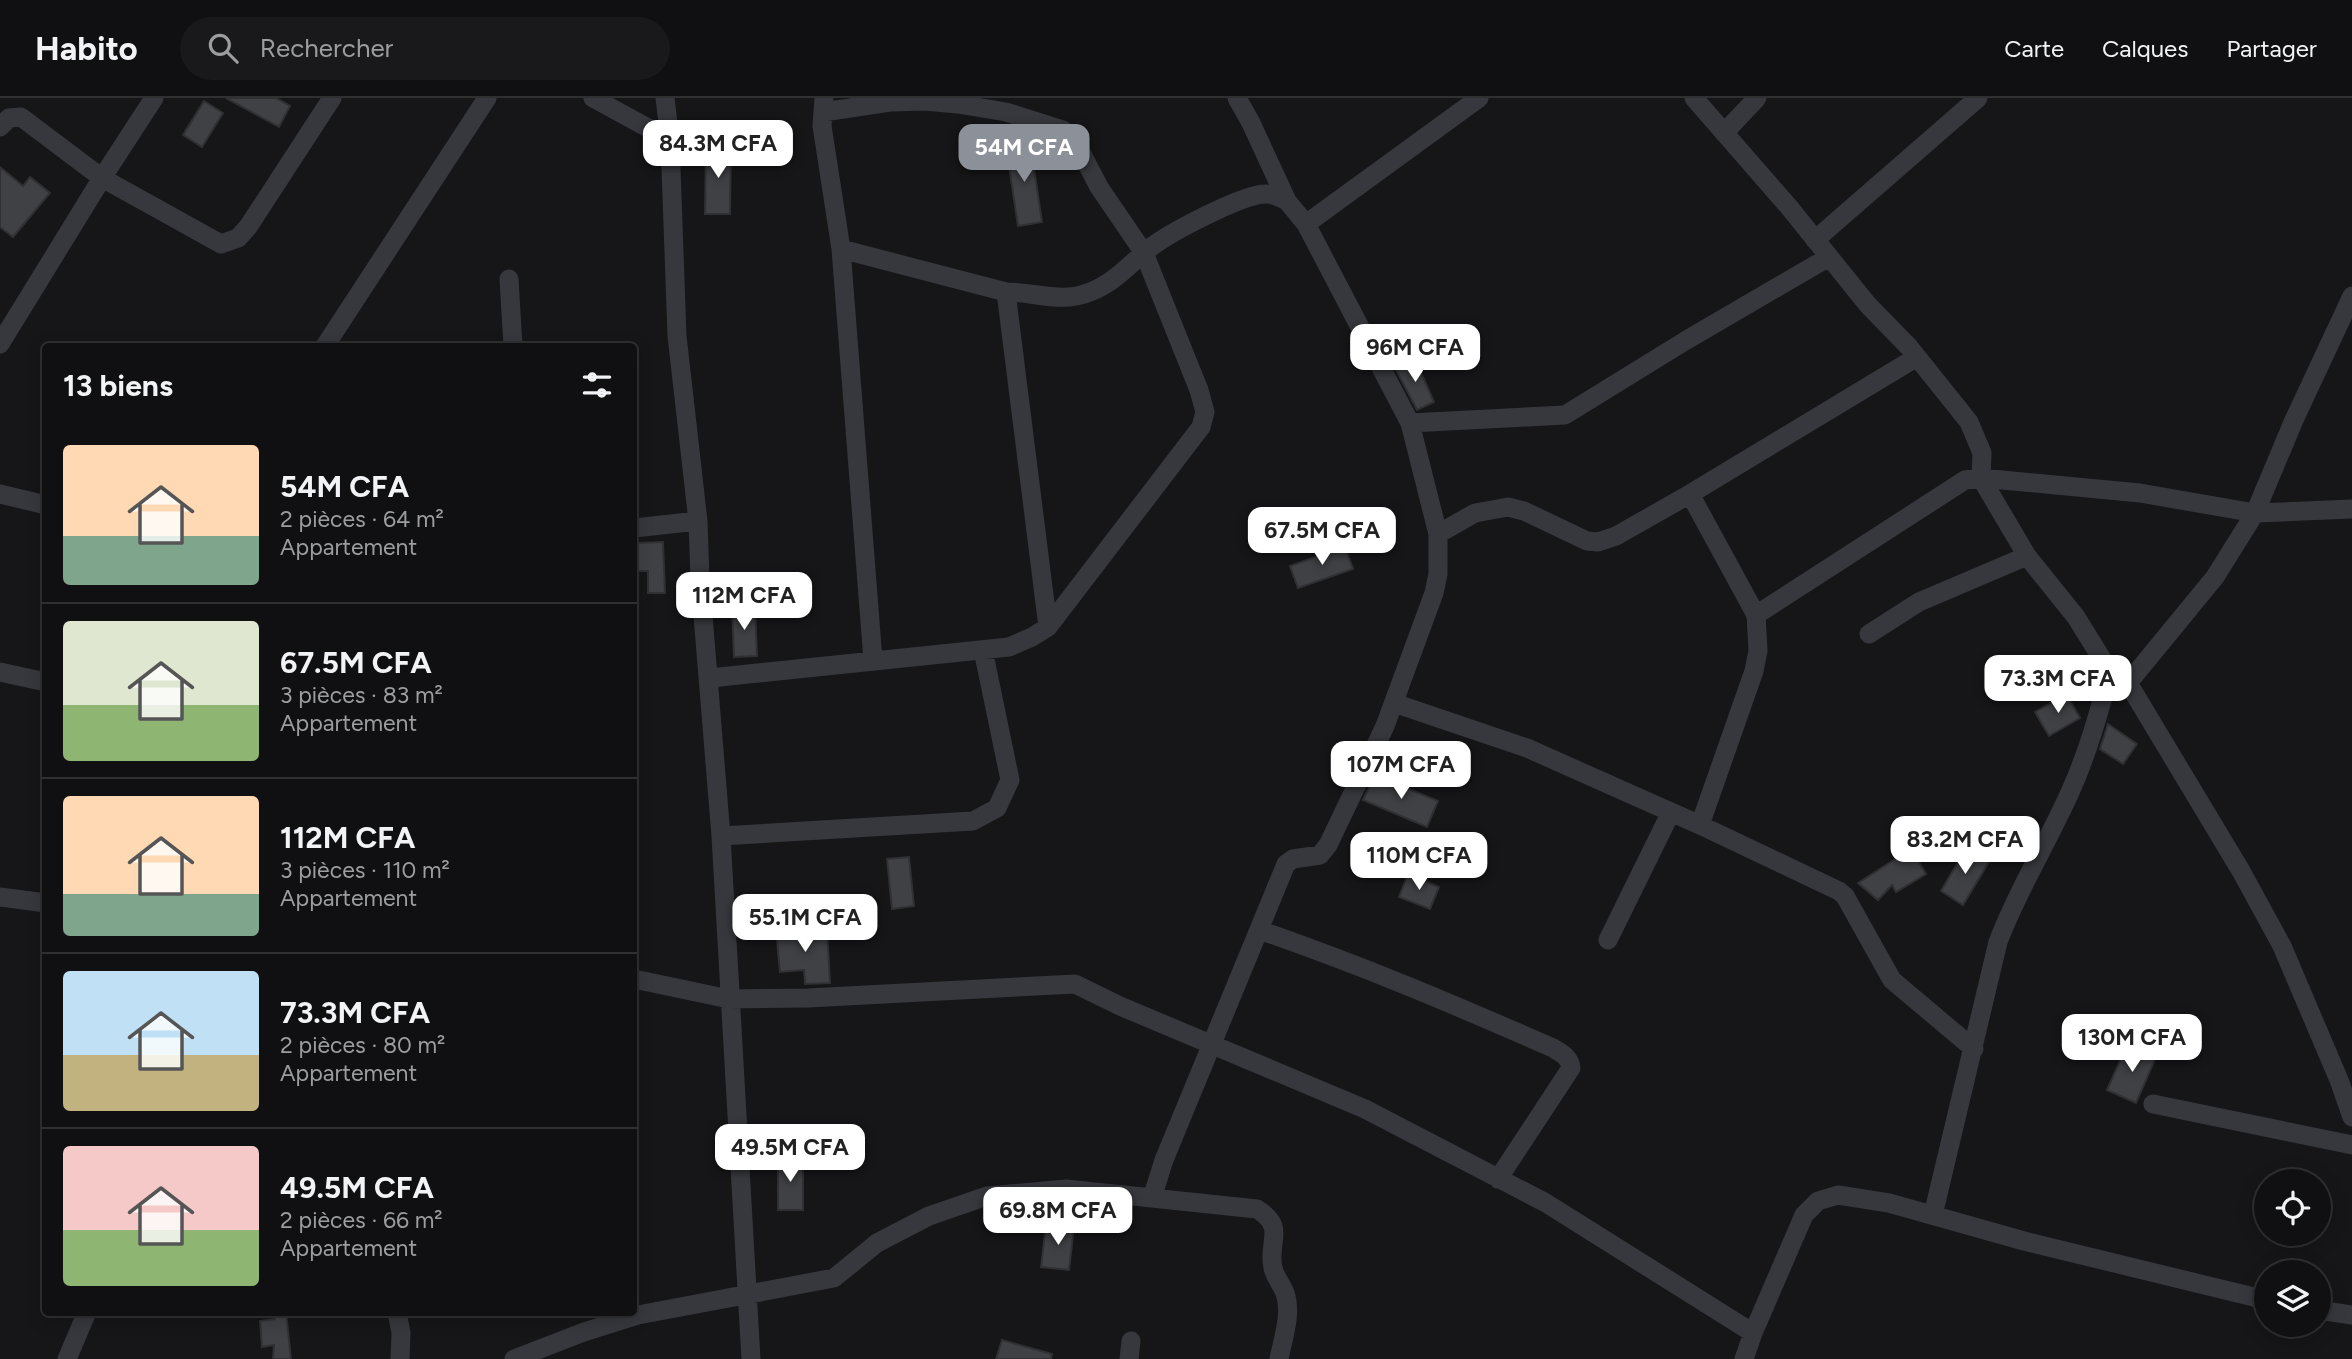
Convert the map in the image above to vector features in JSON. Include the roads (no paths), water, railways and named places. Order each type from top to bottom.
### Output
[{"type":"street","points":[[0,344],[154,98]]},
{"type":"street","points":[[0,127],[9,117],[21,117],[102,178],[221,244],[238,238],[248,227],[332,98]]},
{"type":"street","points":[[327,343],[487,98]]},
{"type":"street","points":[[593,98],[670,140]]},
{"type":"street","points":[[665,98],[670,140],[677,336],[698,521],[700,579],[721,836],[751,1359]]},
{"type":"street","points":[[1152,1198],[1164,1160],[1286,864],[1293,859],[1320,855],[1328,845],[1385,726],[1434,593],[1438,574],[1438,534],[1410,423],[1306,224],[1287,201],[1237,98]]},
{"type":"street","points":[[1306,224],[1479,98]]},
{"type":"street","points":[[1694,98],[1868,305],[1917,357],[1969,422],[1982,453],[1980,478],[2027,556],[2076,617],[2110,672],[2127,683],[2241,871],[2282,946],[2352,1117]]},
{"type":"street","points":[[1724,133],[1757,98]]},
{"type":"street","points":[[1815,240],[1978,98]]},
{"type":"street","points":[[710,678],[1009,647],[1032,638],[1048,627],[1201,427],[1205,411],[1199,390],[1144,253],[1099,187],[1074,139],[1063,130],[1006,112],[925,101],[823,105],[822,125],[841,249],[873,660]]},
{"type":"street","points":[[841,249],[1006,292],[1027,292],[1063,299],[1089,293],[1112,281],[1152,246],[1221,208],[1249,196],[1268,193],[1287,201]]},
{"type":"street","points":[[1410,423],[1565,415],[1829,257]]},
{"type":"street","points":[[509,279],[513,343]]},
{"type":"street","points":[[1006,292],[1048,627]]},
{"type":"street","points":[[2127,683],[2215,577],[2255,513],[2294,419],[2343,337],[2352,296]]},
{"type":"street","points":[[1438,534],[1475,513],[1508,507],[1524,511],[1587,541],[1598,542],[1616,536],[1917,357]]},
{"type":"street","points":[[1756,615],[1965,480],[1980,478],[2140,493],[2255,513],[2352,509]]},
{"type":"street","points":[[0,494],[42,504]]},
{"type":"street","points":[[1690,494],[1756,615],[1758,651],[1754,671],[1700,825]]},
{"type":"street","points":[[637,528],[698,521]]},
{"type":"street","points":[[1869,634],[1919,602],[2027,556]]},
{"type":"street","points":[[721,836],[974,821],[997,808],[1010,780],[983,650]]},
{"type":"street","points":[[0,672],[42,681]]},
{"type":"street","points":[[1933,1215],[1998,942],[2009,913],[2071,790],[2091,742],[2110,672]]},
{"type":"street","points":[[1394,703],[1527,748],[1700,825],[1830,887],[1845,896],[1892,980],[1974,1049]]},
{"type":"street","points":[[1608,940],[1671,812]]},
{"type":"street","points":[[0,897],[42,902]]},
{"type":"street","points":[[1259,930],[1420,990],[1553,1048],[1571,1062],[1571,1068],[1499,1179]]},
{"type":"street","points":[[637,980],[729,999],[808,998],[1075,984],[1365,1109],[1546,1203],[1753,1333]]},
{"type":"street","points":[[2153,1104],[2352,1146]]},
{"type":"street","points":[[637,1315],[834,1278],[877,1243],[929,1216],[988,1196],[1066,1189],[1257,1209],[1270,1217],[1275,1228],[1273,1269],[1286,1296],[1288,1318],[1279,1359]]},
{"type":"street","points":[[1744,1359],[1804,1215],[1818,1200],[1838,1195],[1889,1203],[2024,1241],[2254,1297]]},
{"type":"street","points":[[2331,1312],[2352,1315]]},
{"type":"street","points":[[66,1359],[85,1316]]},
{"type":"street","points":[[398,1316],[401,1333],[400,1359]]},
{"type":"street","points":[[526,1357],[584,1332],[635,1316]]}]
